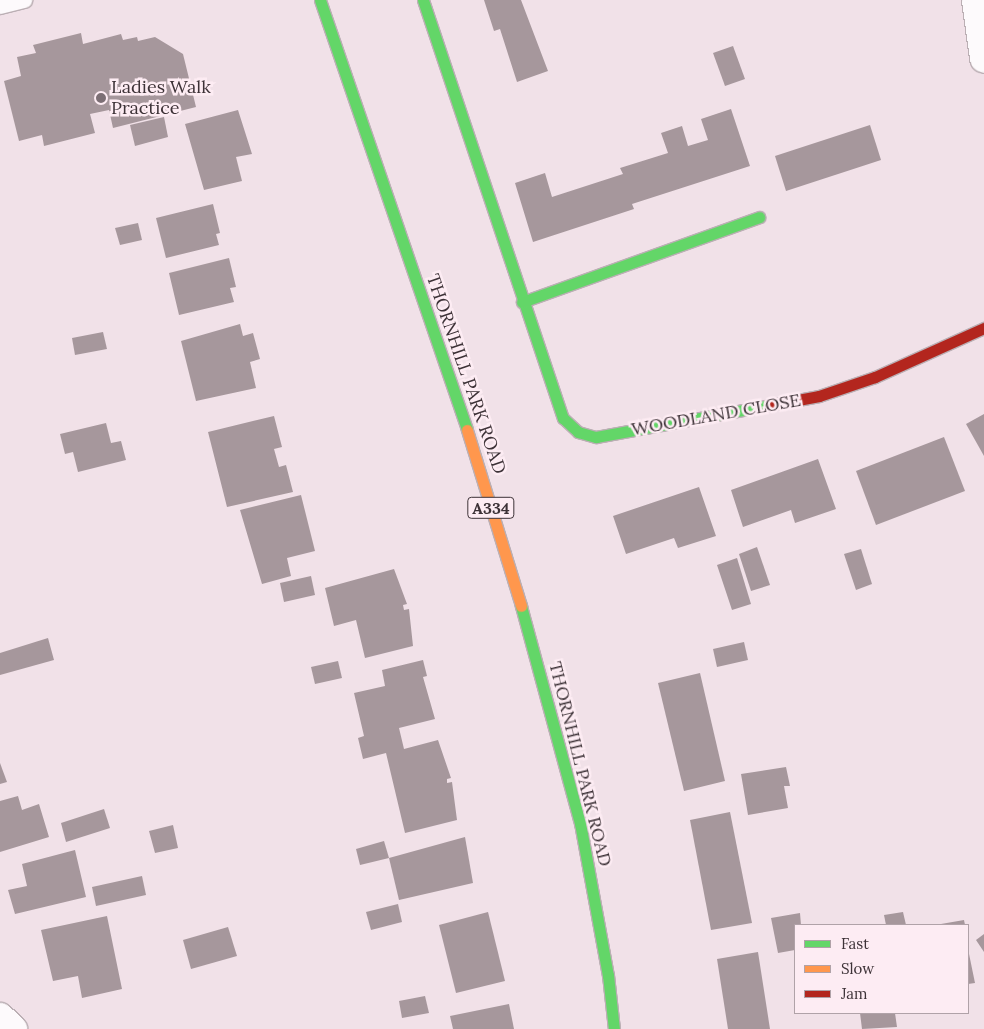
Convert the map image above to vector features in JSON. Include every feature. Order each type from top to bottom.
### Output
[{"type":"street","name":"THORNHILL PARK ROAD","points":[[320,0],[476,458],[551,708],[580,823],[608,975],[614,1029]]},
{"type":"street","name":"WOODLAND CLOSE","points":[[423,0],[522,302],[563,418],[578,432],[596,437],[819,396],[876,377],[984,328]]},
{"type":"street","points":[[976,0],[984,58]]},
{"type":"street","points":[[522,302],[759,218]]},
{"type":"street","points":[[0,1017],[13,1029]]},
{"type":"lane","points":[[0,6],[24,0]]},
{"type":"building","points":[[484,0],[521,0],[548,71],[517,82],[500,29],[494,31]]},
{"type":"building","name":"Ladies Walk Practice","points":[[81,33],[83,44],[121,34],[123,40],[137,37],[138,41],[155,37],[183,54],[196,107],[113,128],[109,110],[90,114],[95,133],[44,146],[42,135],[19,141],[4,81],[21,76],[17,57],[36,53],[33,45]]},
{"type":"building","points":[[733,46],[745,79],[725,86],[713,53]]},
{"type":"building","points":[[731,109],[750,166],[632,204],[634,209],[533,242],[515,183],[545,173],[552,197],[623,174],[620,168],[668,153],[661,133],[682,126],[688,146],[708,140],[701,119]]},
{"type":"building","points":[[238,110],[252,154],[236,157],[242,181],[204,190],[185,124]]},
{"type":"building","points":[[164,117],[168,137],[135,146],[130,125]]},
{"type":"building","points":[[870,125],[881,160],[786,191],[775,156]]},
{"type":"building","points":[[213,204],[220,233],[216,234],[219,245],[166,258],[156,218]]},
{"type":"building","points":[[138,223],[142,240],[120,245],[115,228]]},
{"type":"building","points":[[229,258],[236,287],[230,288],[234,302],[179,315],[169,273]]},
{"type":"building","points":[[240,324],[243,336],[253,333],[260,359],[250,362],[256,388],[196,401],[181,341]]},
{"type":"building","points":[[103,332],[107,349],[75,355],[72,338]]},
{"type":"building","points":[[984,414],[984,456],[966,424]]},
{"type":"building","points":[[274,416],[282,447],[274,449],[279,467],[286,465],[293,492],[227,507],[208,432]]},
{"type":"building","points":[[106,423],[111,443],[121,441],[126,460],[78,472],[73,452],[65,454],[60,434]]},
{"type":"building","points":[[944,437],[965,491],[876,525],[856,471]]},
{"type":"building","points":[[818,459],[836,509],[795,523],[791,510],[743,527],[731,490]]},
{"type":"building","points":[[699,487],[716,536],[678,548],[674,538],[626,554],[613,516]]},
{"type":"building","points":[[301,495],[315,551],[287,558],[291,576],[262,584],[240,510]]},
{"type":"building","points":[[757,547],[770,585],[751,591],[739,554]]},
{"type":"building","points":[[861,549],[872,584],[856,590],[844,554]]},
{"type":"building","points":[[737,558],[751,604],[732,610],[717,565]]},
{"type":"building","points":[[394,569],[407,604],[403,605],[404,610],[409,609],[413,646],[365,658],[356,620],[334,626],[325,588]]},
{"type":"building","points":[[311,576],[315,595],[284,602],[280,583]]},
{"type":"building","points":[[48,638],[54,660],[0,675],[0,653]]},
{"type":"building","points":[[744,642],[748,660],[717,667],[713,649]]},
{"type":"building","points":[[423,660],[427,676],[423,677],[435,719],[399,728],[404,749],[438,740],[451,778],[447,779],[447,783],[452,782],[457,820],[405,833],[386,753],[363,759],[358,738],[364,736],[354,693],[385,686],[382,670]]},
{"type":"building","points":[[338,661],[342,678],[315,684],[311,667]]},
{"type":"building","points":[[700,673],[725,781],[684,791],[658,683]]},
{"type":"building","points":[[0,763],[7,782],[0,784]]},
{"type":"building","points":[[786,767],[790,786],[784,786],[788,808],[748,815],[741,774]]},
{"type":"building","points":[[18,796],[22,810],[39,804],[49,837],[0,852],[0,801]]},
{"type":"building","points":[[104,809],[110,828],[66,842],[61,823]]},
{"type":"building","points":[[730,812],[752,923],[711,930],[690,820]]},
{"type":"building","points":[[173,825],[178,848],[155,853],[149,831]]},
{"type":"building","points":[[465,837],[473,883],[399,900],[389,858]]},
{"type":"building","points":[[384,841],[389,858],[360,865],[356,849]]},
{"type":"building","points":[[75,850],[86,897],[15,914],[8,890],[27,886],[22,864]]},
{"type":"building","points":[[142,876],[146,895],[96,906],[92,887]]},
{"type":"building","points":[[398,904],[402,922],[371,930],[366,912]]},
{"type":"building","points":[[488,912],[505,981],[456,993],[439,925]]},
{"type":"building","points":[[903,912],[906,924],[886,924],[884,915]]},
{"type":"building","points":[[800,913],[801,924],[794,924],[794,950],[778,953],[771,918]]},
{"type":"building","points":[[107,916],[122,989],[82,998],[78,976],[53,981],[41,930]]},
{"type":"building","points":[[964,920],[965,924],[941,924]]},
{"type":"building","points":[[228,927],[237,956],[191,969],[183,940]]},
{"type":"building","points":[[984,934],[984,952],[976,940]]},
{"type":"building","points":[[758,952],[770,1029],[728,1029],[717,959]]},
{"type":"building","points":[[969,954],[975,983],[969,984]]},
{"type":"building","points":[[425,996],[429,1013],[402,1018],[399,1001]]},
{"type":"building","points":[[509,1004],[514,1029],[453,1029],[450,1016]]},
{"type":"building","points":[[860,1014],[895,1014],[897,1027],[862,1029]]},
{"type":"traffic: fast","points":[[320,0],[467,430]]},
{"type":"traffic: fast","points":[[423,0],[563,418],[578,432],[596,437],[771,405]]},
{"type":"traffic: fast","points":[[522,302],[759,217]]},
{"type":"traffic: fast","points":[[521,606],[580,823],[608,975],[614,1029]]},
{"type":"traffic: slow","points":[[467,430],[521,606]]},
{"type":"traffic: jam","points":[[771,405],[819,396],[875,377],[984,328]]},
{"type":"place","name":"Ladies Walk Practice","points":[[101,98]]}]
